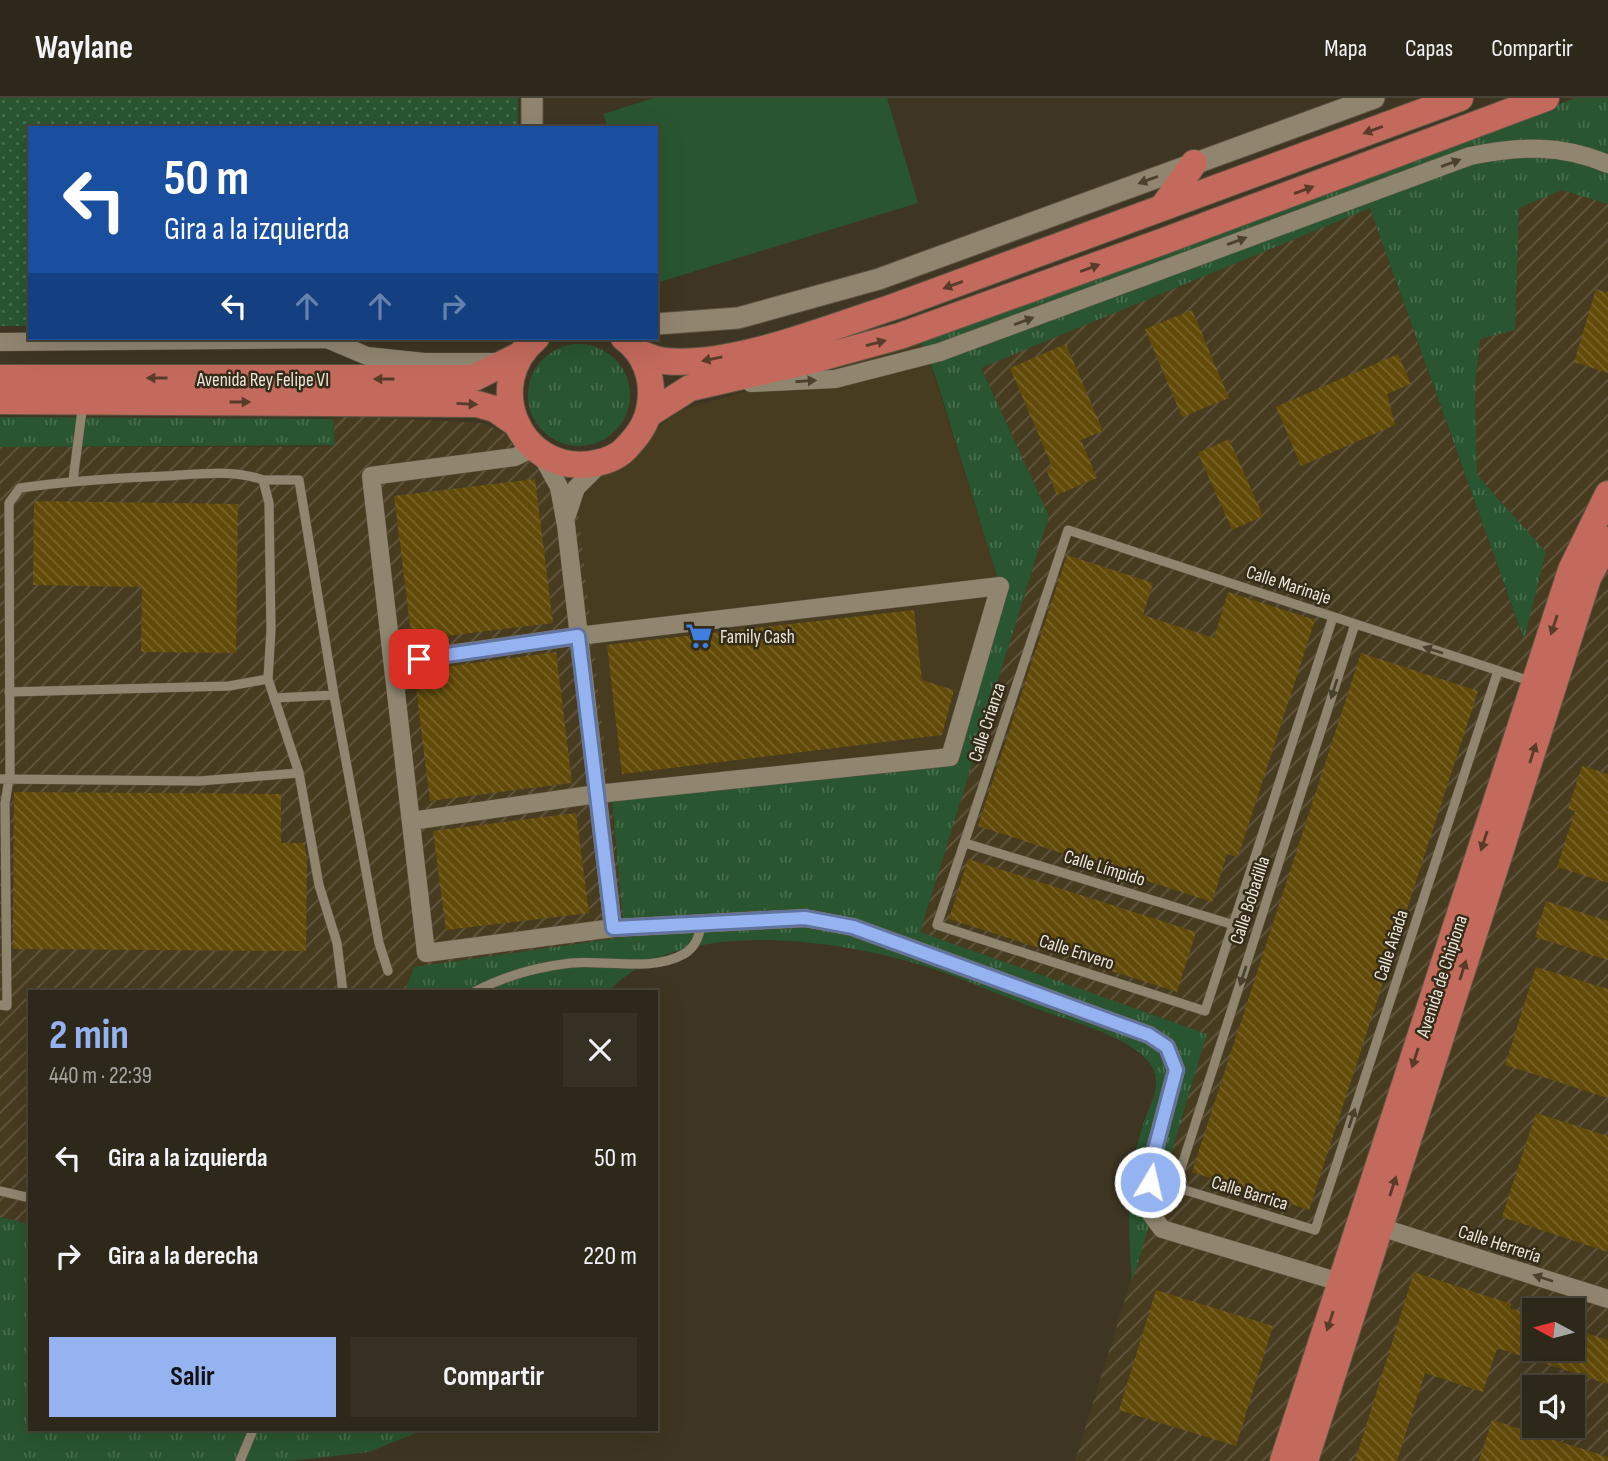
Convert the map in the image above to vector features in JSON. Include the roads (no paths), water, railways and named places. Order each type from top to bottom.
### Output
[{"type":"main road","points":[[632,345],[662,361],[694,362],[808,335],[1460,98]]},
{"type":"main road","points":[[649,414],[690,388],[900,336],[1164,242],[1546,98]]},
{"type":"main road","points":[[1162,208],[1194,163]]},
{"type":"main road","points":[[526,346],[510,383],[509,405],[515,423],[537,451],[568,465],[601,463],[625,450],[641,432],[649,414],[652,393],[649,373],[632,345]]},
{"type":"main road","name":"Avenida Rey Felipe VI","points":[[0,378],[474,378],[526,346]]},
{"type":"main road","name":"Avenida Rey Felipe VI","points":[[0,401],[477,404],[495,410],[515,423]]},
{"type":"main road","name":"Avenida de Chipiona","points":[[1283,1461],[1572,570],[1608,494]]},
{"type":"main road","name":"Avenida de Chipiona","points":[[1305,1461],[1588,578],[1608,540]]},
{"type":"street","points":[[532,98],[532,126]]},
{"type":"street","points":[[658,324],[738,318],[802,303],[947,255],[1374,98]]},
{"type":"street","points":[[713,384],[835,379],[927,356],[1470,156],[1515,147],[1551,148],[1581,153],[1608,164]]},
{"type":"street","points":[[0,342],[218,340]]},
{"type":"street","points":[[329,340],[367,356],[424,362],[526,346]]},
{"type":"street","points":[[613,928],[566,525],[559,487],[537,451],[515,457],[371,476],[426,953],[613,928],[805,918],[853,927],[1149,1035],[1167,1047],[1176,1070],[1153,1157],[1145,1206],[1163,1229],[1342,1283]]},
{"type":"street","points":[[566,525],[568,504],[576,488],[601,463]]},
{"type":"street","points":[[393,662],[578,636],[1000,586],[950,757],[597,794],[411,821]]},
{"type":"street","name":"Calle Herrería","points":[[1380,1227],[1608,1299]]},
{"type":"lane","points":[[73,480],[83,401]]},
{"type":"lane","points":[[0,1006],[7,1006],[4,779],[9,692],[4,503],[20,488],[73,480],[212,473],[249,475],[263,480],[299,480],[334,695],[379,943],[388,971]]},
{"type":"lane","points":[[263,480],[269,503],[271,630],[268,679],[299,774],[318,885],[337,943],[343,990]]},
{"type":"lane","name":"Calle Marinaje","points":[[1068,530],[1535,683]]},
{"type":"lane","name":"Calle Crianza","points":[[937,925],[1068,530]]},
{"type":"lane","name":"Calle Bobadilla","points":[[1205,1012],[1333,617]]},
{"type":"lane","name":"Calle Bobadilla","points":[[1175,1187],[1355,624]]},
{"type":"lane","name":"Calle Añada","points":[[1315,1230],[1498,671]]},
{"type":"lane","points":[[9,692],[229,686],[268,679]]},
{"type":"lane","points":[[274,698],[334,695]]},
{"type":"lane","points":[[4,779],[199,781],[299,774]]},
{"type":"lane","name":"Calle Límpido","points":[[965,843],[1234,925]]},
{"type":"lane","points":[[478,990],[503,977],[570,963],[658,962],[684,954],[698,940],[702,923]]},
{"type":"lane","name":"Calle Envero","points":[[937,925],[1205,1012]]},
{"type":"lane","name":"Calle Barrica","points":[[1175,1187],[1315,1230]]},
{"type":"lane","points":[[0,1191],[28,1198]]},
{"type":"lane","points":[[240,1461],[254,1431]]},
{"type":"place","name":"Family Cash","points":[[699,636]]}]
